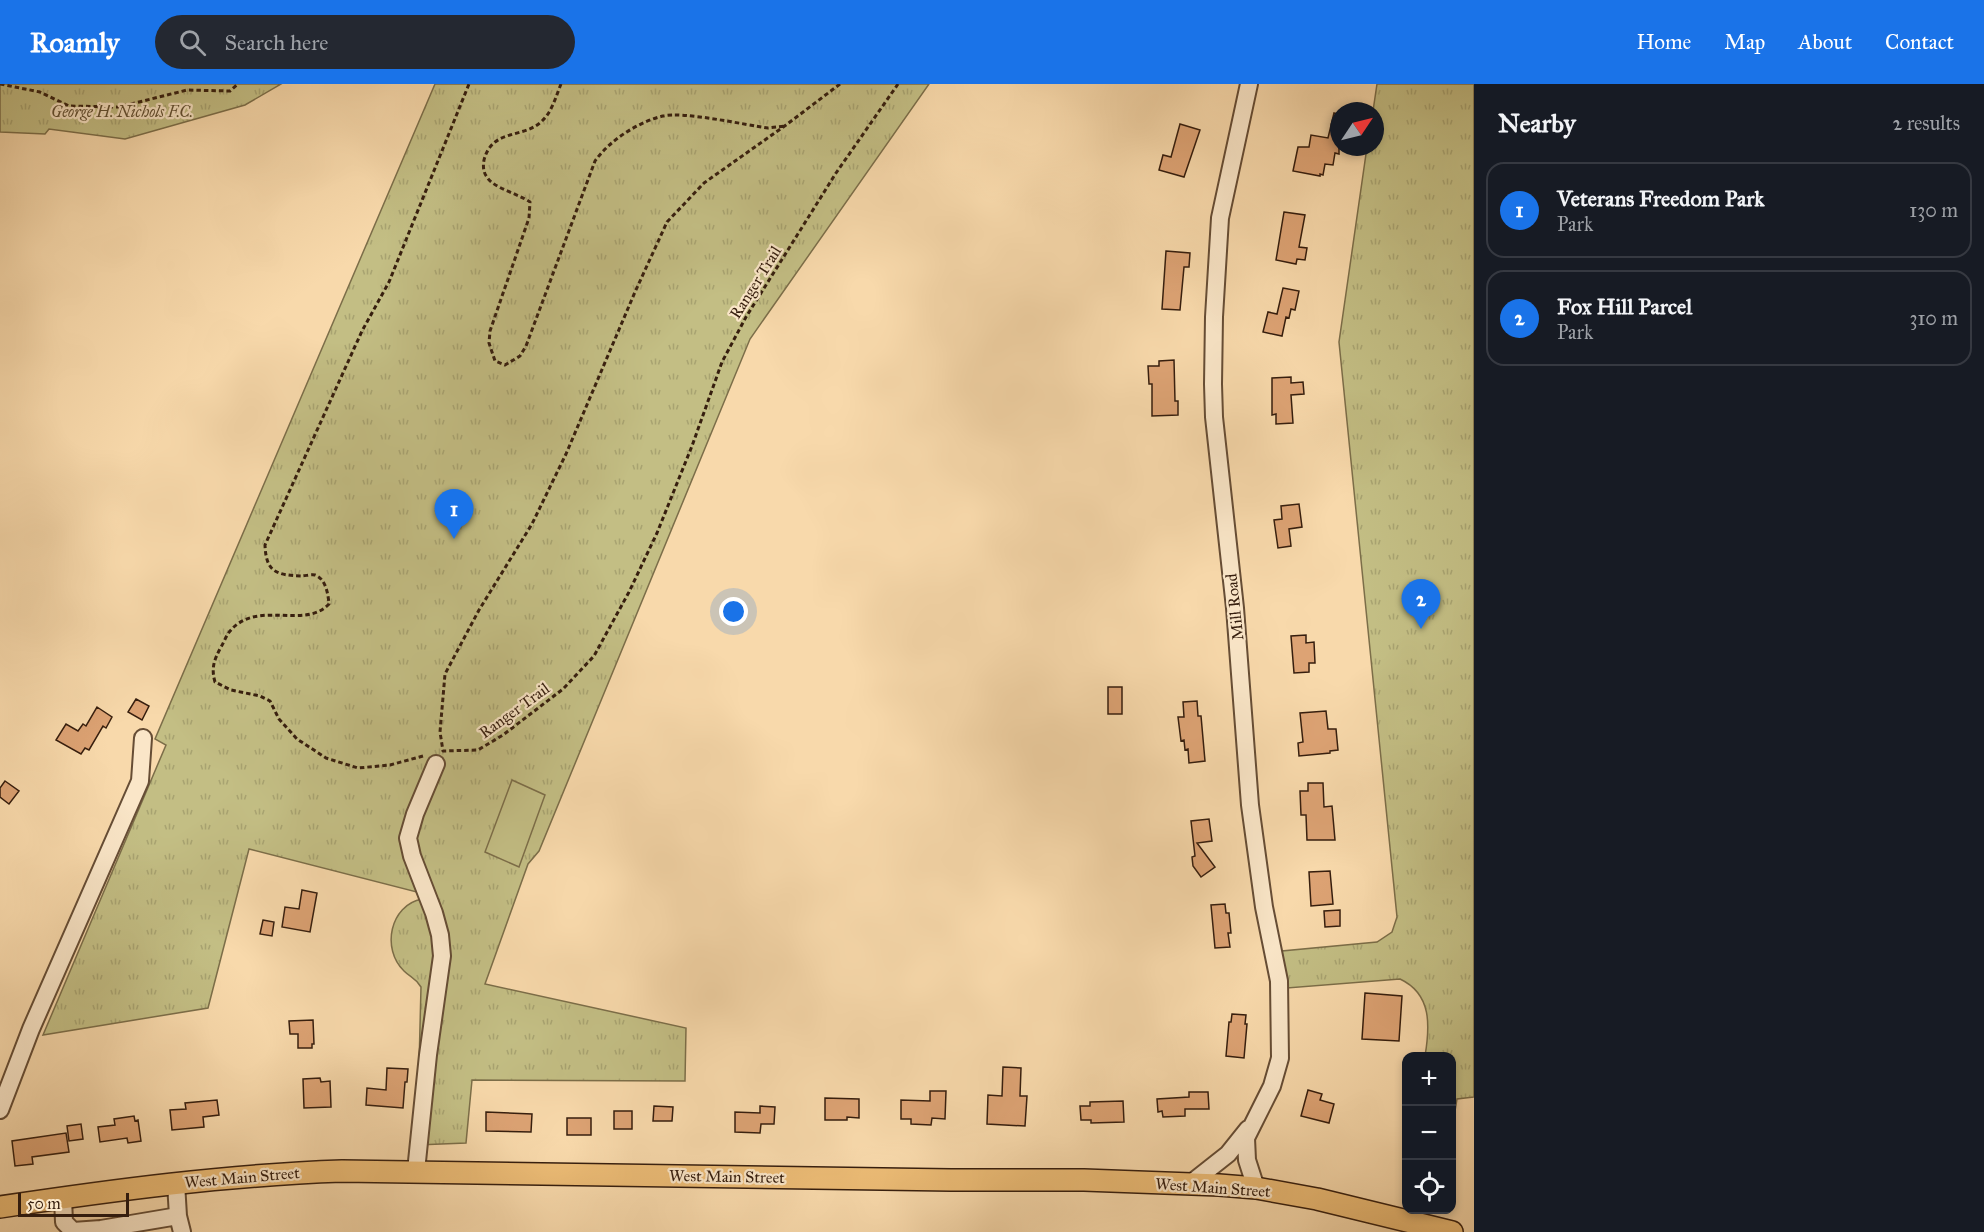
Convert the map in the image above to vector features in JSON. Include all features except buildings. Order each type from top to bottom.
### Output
[{"type":"main road","name":"West Main Street","points":[[0,1207],[176,1183],[295,1173],[416,1171],[1084,1180],[1256,1188],[1317,1199],[1452,1232]]},
{"type":"street","name":"Mill Road","points":[[1249,84],[1220,218],[1213,362],[1214,417],[1235,608],[1250,805],[1264,907],[1279,981],[1280,1058],[1272,1086],[1246,1138],[1245,1150],[1256,1188]]},
{"type":"street","points":[[0,1110],[31,1029],[140,781],[143,738]]},
{"type":"street","points":[[416,1171],[428,1055],[442,956],[440,935],[434,913],[412,856],[408,838],[437,757]]},
{"type":"street","name":"Mill Road","points":[[1190,1184],[1228,1154],[1251,1125]]},
{"type":"street","points":[[63,1198],[64,1222],[73,1231],[180,1224],[176,1183]]},
{"type":"path","points":[[0,84],[40,92],[69,106],[119,107],[187,90],[230,91],[238,84]]},
{"type":"path","name":"Ranger Trail","points":[[469,84],[389,282],[362,331],[265,545],[266,561],[273,570],[282,575],[315,575],[323,582],[328,592],[329,604],[324,610],[312,614],[253,616],[240,622],[229,632],[211,671],[215,682],[231,690],[260,696],[270,701],[279,719],[297,739],[326,758],[358,768],[478,750],[503,735],[563,689],[594,656],[657,534],[722,362],[746,317],[836,173],[898,84]]},
{"type":"path","points":[[561,84],[544,120],[534,128],[519,131],[489,146],[483,167],[487,178],[530,202],[529,218],[490,331],[489,343],[495,361],[505,365],[520,356],[526,346],[595,161],[604,148],[627,132],[664,115],[768,128],[786,125]]},
{"type":"path","points":[[437,757],[445,674],[479,610],[532,524],[566,454],[667,222],[704,183],[840,84]]},
{"type":"green space","name":"George H. Nichols F.C.","points":[[0,84],[281,84],[245,105],[125,139],[49,129],[45,134],[0,132]]},
{"type":"green space","points":[[435,84],[929,84],[750,339],[539,851],[528,864],[485,984],[686,1028],[685,1081],[472,1080],[466,1143],[417,1145],[421,987],[397,962],[391,940],[396,919],[411,903],[422,899],[421,893],[249,849],[208,1008],[43,1035],[166,745],[155,739]]},
{"type":"green space","points":[[1377,84],[1474,84],[1474,1097],[1457,1099],[1456,1105],[1456,1052],[1426,1052],[1428,1033],[1426,1012],[1418,993],[1410,985],[1400,979],[1287,988],[1282,951],[1377,942],[1392,932],[1397,917],[1339,342],[1366,156],[1384,156],[1384,102],[1374,102]]},
{"type":"green space","points":[[512,780],[545,795],[519,867],[485,852]]},
{"type":"place","name":"Veterans Freedom Park","points":[[454,539]]},
{"type":"place","name":"Fox Hill Parcel","points":[[1421,629]]}]
